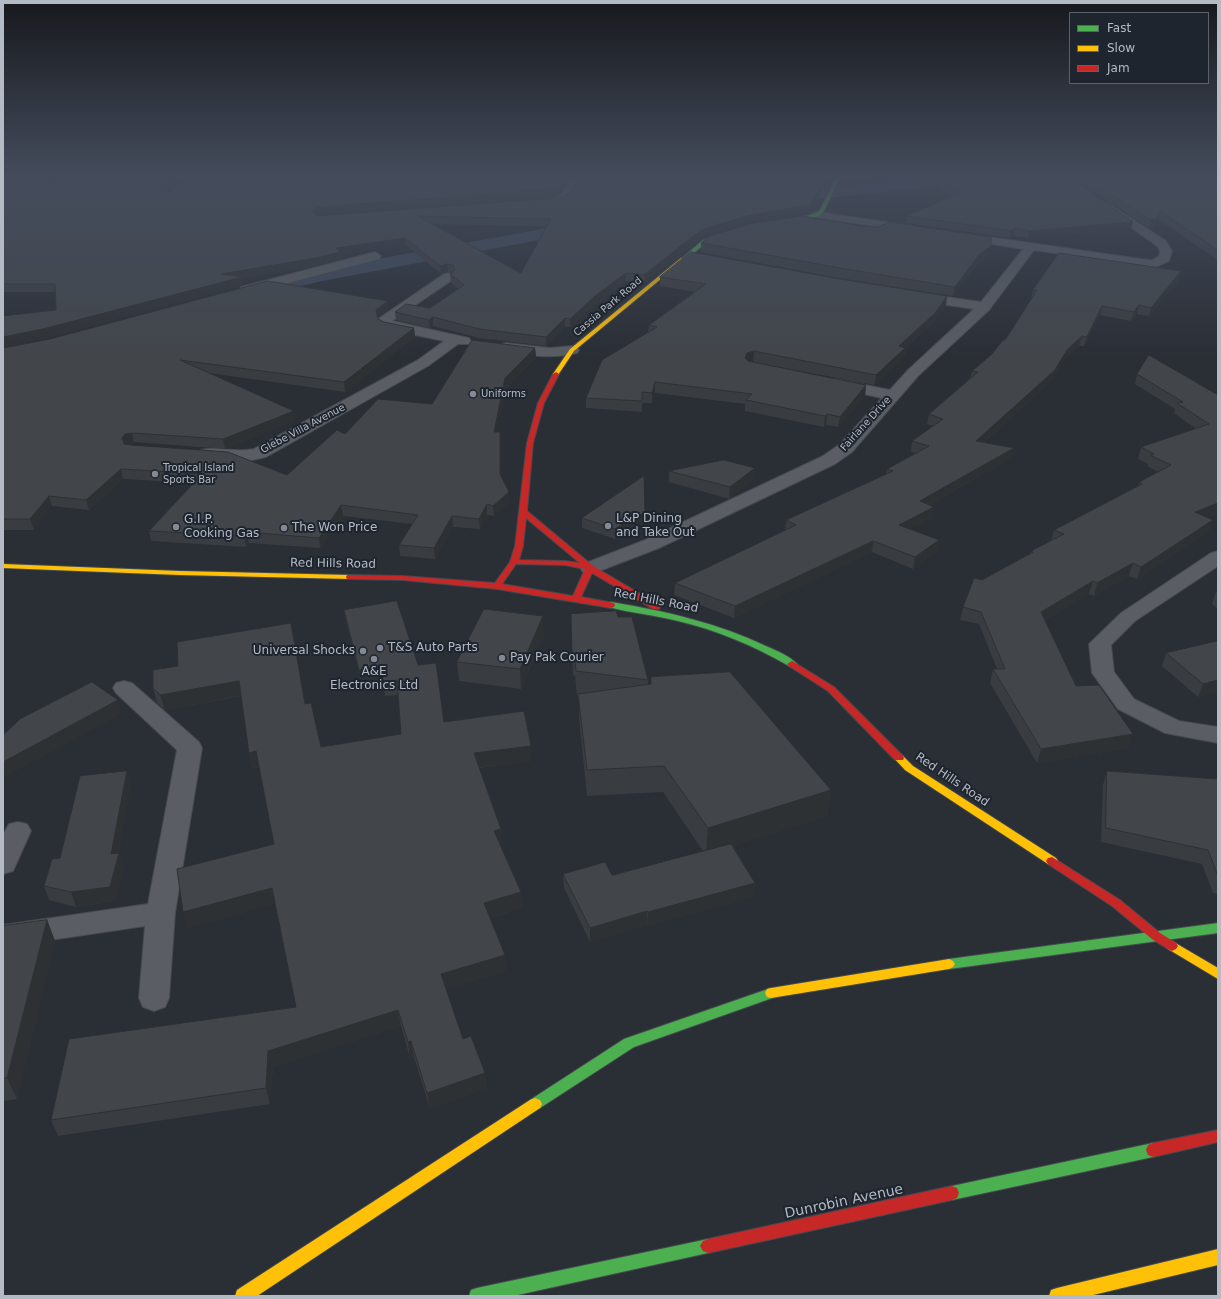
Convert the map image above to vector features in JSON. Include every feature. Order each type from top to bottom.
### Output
[{"type":"main road","name":"Cassia Park Road","points":[[497,586],[514,562],[521,538],[530,443],[541,403],[572,350],[690,255],[705,241],[713,239]]},
{"type":"main road","points":[[523,512],[590,568],[668,614]]},
{"type":"main road","points":[[514,562],[565,562],[590,568]]},
{"type":"main road","name":"Red Hills Road","points":[[3,566],[180,573],[403,578],[497,586],[668,614],[703,622],[772,651],[831,689],[910,768],[1116,903],[1156,936],[1218,974]]},
{"type":"main road","points":[[576,599],[590,568]]},
{"type":"main road","points":[[243,1296],[629,1043],[773,992],[937,966],[1218,928]]},
{"type":"main road","name":"Dunrobin Avenue","points":[[477,1296],[1218,1136]]},
{"type":"main road","points":[[1057,1296],[1218,1257]]},
{"type":"street","points":[[979,239],[1154,264],[1165,258],[1166,251],[1162,244],[1154,239]]},
{"type":"street","name":"Fairlane Drive","points":[[590,568],[652,544],[829,460],[846,448],[913,373],[984,307],[1031,246]]},
{"type":"street","points":[[690,255],[705,258]]},
{"type":"street","points":[[231,294],[375,256]]},
{"type":"street","points":[[448,277],[385,319],[385,323],[390,326],[455,340],[477,343]]},
{"type":"street","points":[[908,295],[984,307]]},
{"type":"street","name":"Glebe Villa Avenue","points":[[189,453],[243,456],[260,453],[423,363],[455,340]]},
{"type":"street","points":[[492,345],[550,352],[572,350]]},
{"type":"street","points":[[824,382],[892,395]]},
{"type":"street","points":[[1218,557],[1128,617],[1100,644],[1103,673],[1126,704],[1173,728],[1218,735]]},
{"type":"street","points":[[124,688],[190,748],[161,913],[154,998]]},
{"type":"street","points":[[3,864],[18,831]]},
{"type":"street","points":[[3,936],[161,913]]},
{"type":"building","points":[[3,239],[401,239],[336,248],[340,252],[316,258],[221,274],[242,277],[43,329],[3,337],[3,316],[56,310],[55,284],[3,284]]},
{"type":"building","points":[[406,239],[459,239],[521,273],[540,239],[690,239],[644,275],[626,273],[595,296],[570,319],[565,318],[546,337],[479,329],[433,317],[429,320],[395,312],[406,304],[430,308],[464,285],[450,274],[455,270],[453,265],[447,264],[440,266]]},
{"type":"building","points":[[707,239],[991,239],[991,246],[979,255],[955,287],[701,243]]},
{"type":"building","points":[[1201,239],[1218,239],[1218,250]]},
{"type":"building","points":[[691,252],[840,279],[947,296],[936,312],[899,346],[905,348],[876,375],[754,351],[747,353],[745,358],[748,361],[866,385],[840,417],[827,414],[825,416],[746,400],[752,394],[655,382],[652,393],[642,392],[642,401],[586,398],[602,360],[657,327],[649,325],[706,284],[660,277]]},
{"type":"building","points":[[1059,253],[1181,271],[1151,308],[1139,305],[1134,312],[1102,306],[1087,337],[1082,336],[1067,350],[1055,370],[976,441],[1014,448],[920,501],[934,507],[899,525],[939,540],[915,557],[873,541],[735,606],[675,583],[796,525],[786,520],[893,471],[887,469],[929,446],[912,441],[943,419],[929,414],[978,372],[972,371],[992,354],[1003,340],[1005,340],[1037,290],[1033,290]]},
{"type":"building","points":[[268,281],[388,301],[376,310],[378,319],[384,322],[414,328],[344,382],[180,360],[294,411],[223,439],[132,433],[125,434],[122,438],[124,444],[228,452],[287,475],[337,430],[345,434],[378,399],[432,404],[472,340],[535,348],[505,378],[494,432],[500,432],[500,474],[509,492],[493,506],[487,504],[479,519],[452,516],[434,548],[399,545],[418,515],[341,505],[319,538],[247,532],[244,536],[149,531],[202,474],[121,469],[86,500],[49,496],[30,519],[3,519],[3,348],[50,339]]},
{"type":"building","points":[[1149,355],[1218,395],[1218,503],[1195,512],[1213,520],[1141,567],[1133,563],[1097,583],[1093,581],[1041,612],[1076,686],[1099,685],[1133,734],[1041,749],[993,669],[1005,669],[981,612],[963,607],[974,578],[982,580],[1033,552],[1031,551],[1064,534],[1054,530],[1142,484],[1139,482],[1171,465],[1150,455],[1154,454],[1141,447],[1209,424],[1177,403],[1183,402],[1137,374]]},
{"type":"building","points":[[724,460],[755,468],[730,487],[669,471]]},
{"type":"building","points":[[644,476],[645,514],[634,516],[615,529],[582,518]]},
{"type":"building","points":[[397,601],[418,665],[436,663],[444,722],[524,711],[531,746],[474,753],[501,829],[494,831],[521,892],[484,903],[505,955],[441,974],[463,1039],[471,1036],[485,1073],[427,1093],[411,1041],[408,1042],[398,1010],[268,1051],[266,1088],[51,1120],[69,1039],[296,1007],[272,888],[183,912],[177,869],[274,844],[256,751],[249,753],[239,681],[160,695],[153,688],[153,670],[178,666],[177,642],[291,623],[305,704],[311,703],[321,747],[401,734],[397,680],[383,681],[382,666],[359,670],[344,610]]},
{"type":"building","points":[[484,609],[543,616],[520,669],[457,662]]},
{"type":"building","points":[[616,611],[618,617],[632,617],[648,680],[576,671],[574,652],[572,652],[571,614]]},
{"type":"building","points":[[1218,641],[1218,680],[1203,684],[1166,653]]},
{"type":"building","points":[[730,672],[831,790],[708,828],[664,766],[587,770],[578,694],[651,684],[651,677]]},
{"type":"building","points":[[92,682],[118,700],[3,762],[3,735],[20,719]]},
{"type":"building","points":[[127,771],[111,854],[119,853],[110,887],[71,892],[44,886],[52,859],[60,858],[80,776]]},
{"type":"building","points":[[1107,771],[1218,779],[1218,876],[1208,850],[1106,828]]},
{"type":"building","points":[[731,844],[755,883],[648,912],[647,911],[590,928],[563,874],[605,862],[612,875]]},
{"type":"building","points":[[47,920],[7,1078],[3,1078],[3,926]]},
{"type":"waterway","points":[[241,295],[317,276],[518,239]]},
{"type":"traffic: fast","points":[[683,259],[705,241],[712,239]]},
{"type":"traffic: fast","points":[[611,605],[704,625],[749,641],[792,664]]},
{"type":"traffic: fast","points":[[949,964],[1218,928]]},
{"type":"traffic: fast","points":[[535,1104],[629,1043],[771,993]]},
{"type":"traffic: fast","points":[[952,1193],[1153,1150]]},
{"type":"traffic: fast","points":[[477,1296],[708,1246]]},
{"type":"traffic: slow","points":[[556,374],[572,350],[683,259]]},
{"type":"traffic: slow","points":[[3,566],[180,573],[350,577]]},
{"type":"traffic: slow","points":[[899,758],[909,768],[1052,861]]},
{"type":"traffic: slow","points":[[1172,946],[1218,974]]},
{"type":"traffic: slow","points":[[771,993],[949,964]]},
{"type":"traffic: slow","points":[[243,1296],[535,1104]]},
{"type":"traffic: slow","points":[[1057,1296],[1218,1257]]},
{"type":"traffic: jam","points":[[497,586],[514,562],[519,546],[530,443],[541,403],[556,374]]},
{"type":"traffic: jam","points":[[523,512],[590,568],[656,607]]},
{"type":"traffic: jam","points":[[514,562],[565,563],[590,568],[576,599]]},
{"type":"traffic: jam","points":[[350,577],[403,578],[497,586],[611,605]]},
{"type":"traffic: jam","points":[[792,664],[831,689],[899,758]]},
{"type":"traffic: jam","points":[[1052,861],[1116,903],[1156,936],[1172,946]]},
{"type":"traffic: jam","points":[[1153,1150],[1218,1136]]},
{"type":"traffic: jam","points":[[708,1246],[952,1193]]},
{"type":"place","name":"Uniforms","points":[[473,394]]},
{"type":"place","name":"Tropical Island Sports Bar","points":[[155,474]]},
{"type":"place","name":"L&P Dining and Take Out","points":[[608,526]]},
{"type":"place","name":"G.I.P. Cooking Gas","points":[[176,527]]},
{"type":"place","name":"The Won Price","points":[[284,528]]},
{"type":"place","name":"T&S Auto Parts","points":[[380,648]]},
{"type":"place","name":"Universal Shocks","points":[[363,651]]},
{"type":"place","name":"Pay Pak Courier","points":[[502,658]]},
{"type":"place","name":"A&E Electronics Ltd","points":[[374,659]]}]
